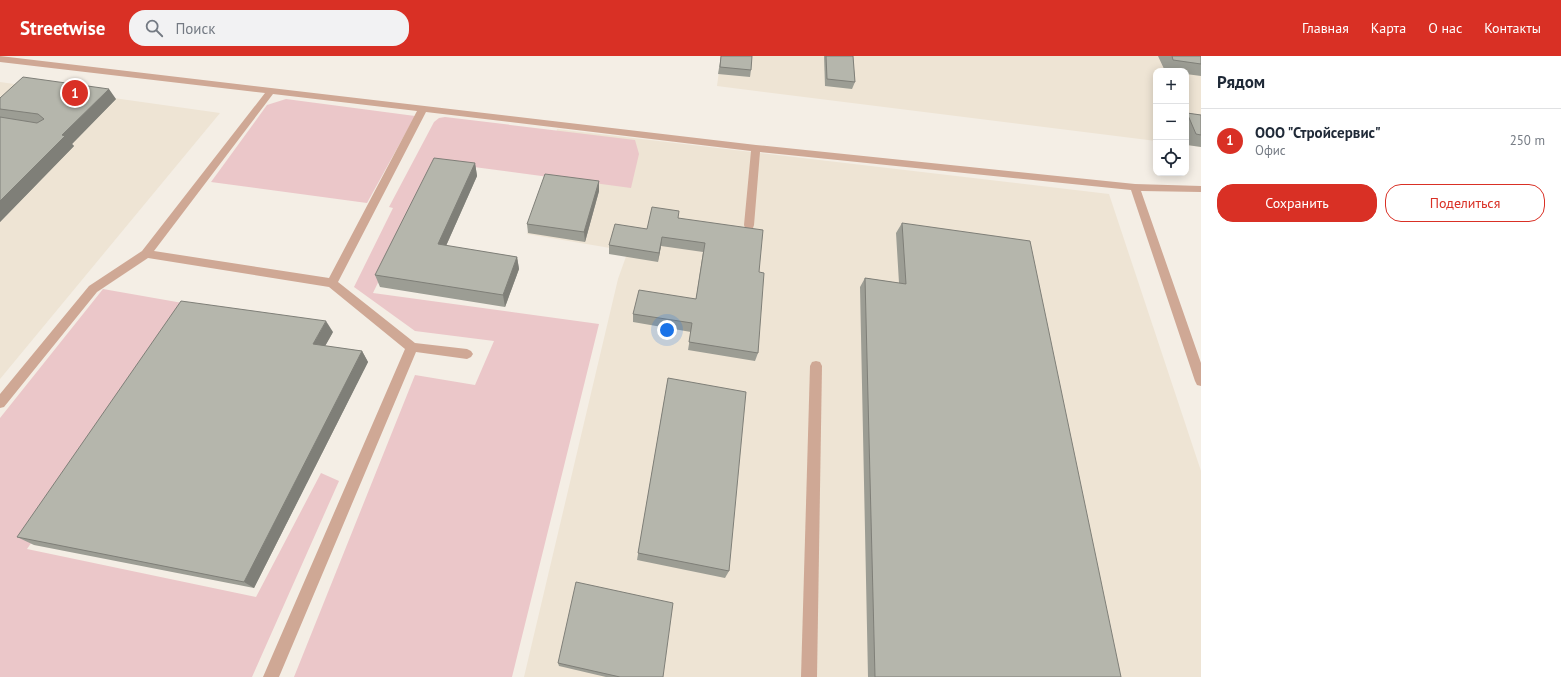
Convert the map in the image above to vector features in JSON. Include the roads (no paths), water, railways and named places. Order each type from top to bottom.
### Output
[{"type":"street","points":[[0,58],[270,92],[756,148],[1135,187],[1201,189]]},
{"type":"street","points":[[0,403],[93,288],[146,254],[270,92]]},
{"type":"street","points":[[332,283],[423,110]]},
{"type":"street","points":[[749,225],[756,148]]},
{"type":"street","points":[[1135,187],[1201,381]]},
{"type":"street","points":[[146,254],[332,283],[412,347],[467,354]]},
{"type":"street","points":[[271,677],[412,347]]},
{"type":"street","points":[[809,677],[816,366]]},
{"type":"place","name":"ООО \"Стройсервис\"","points":[[75,93]]}]
